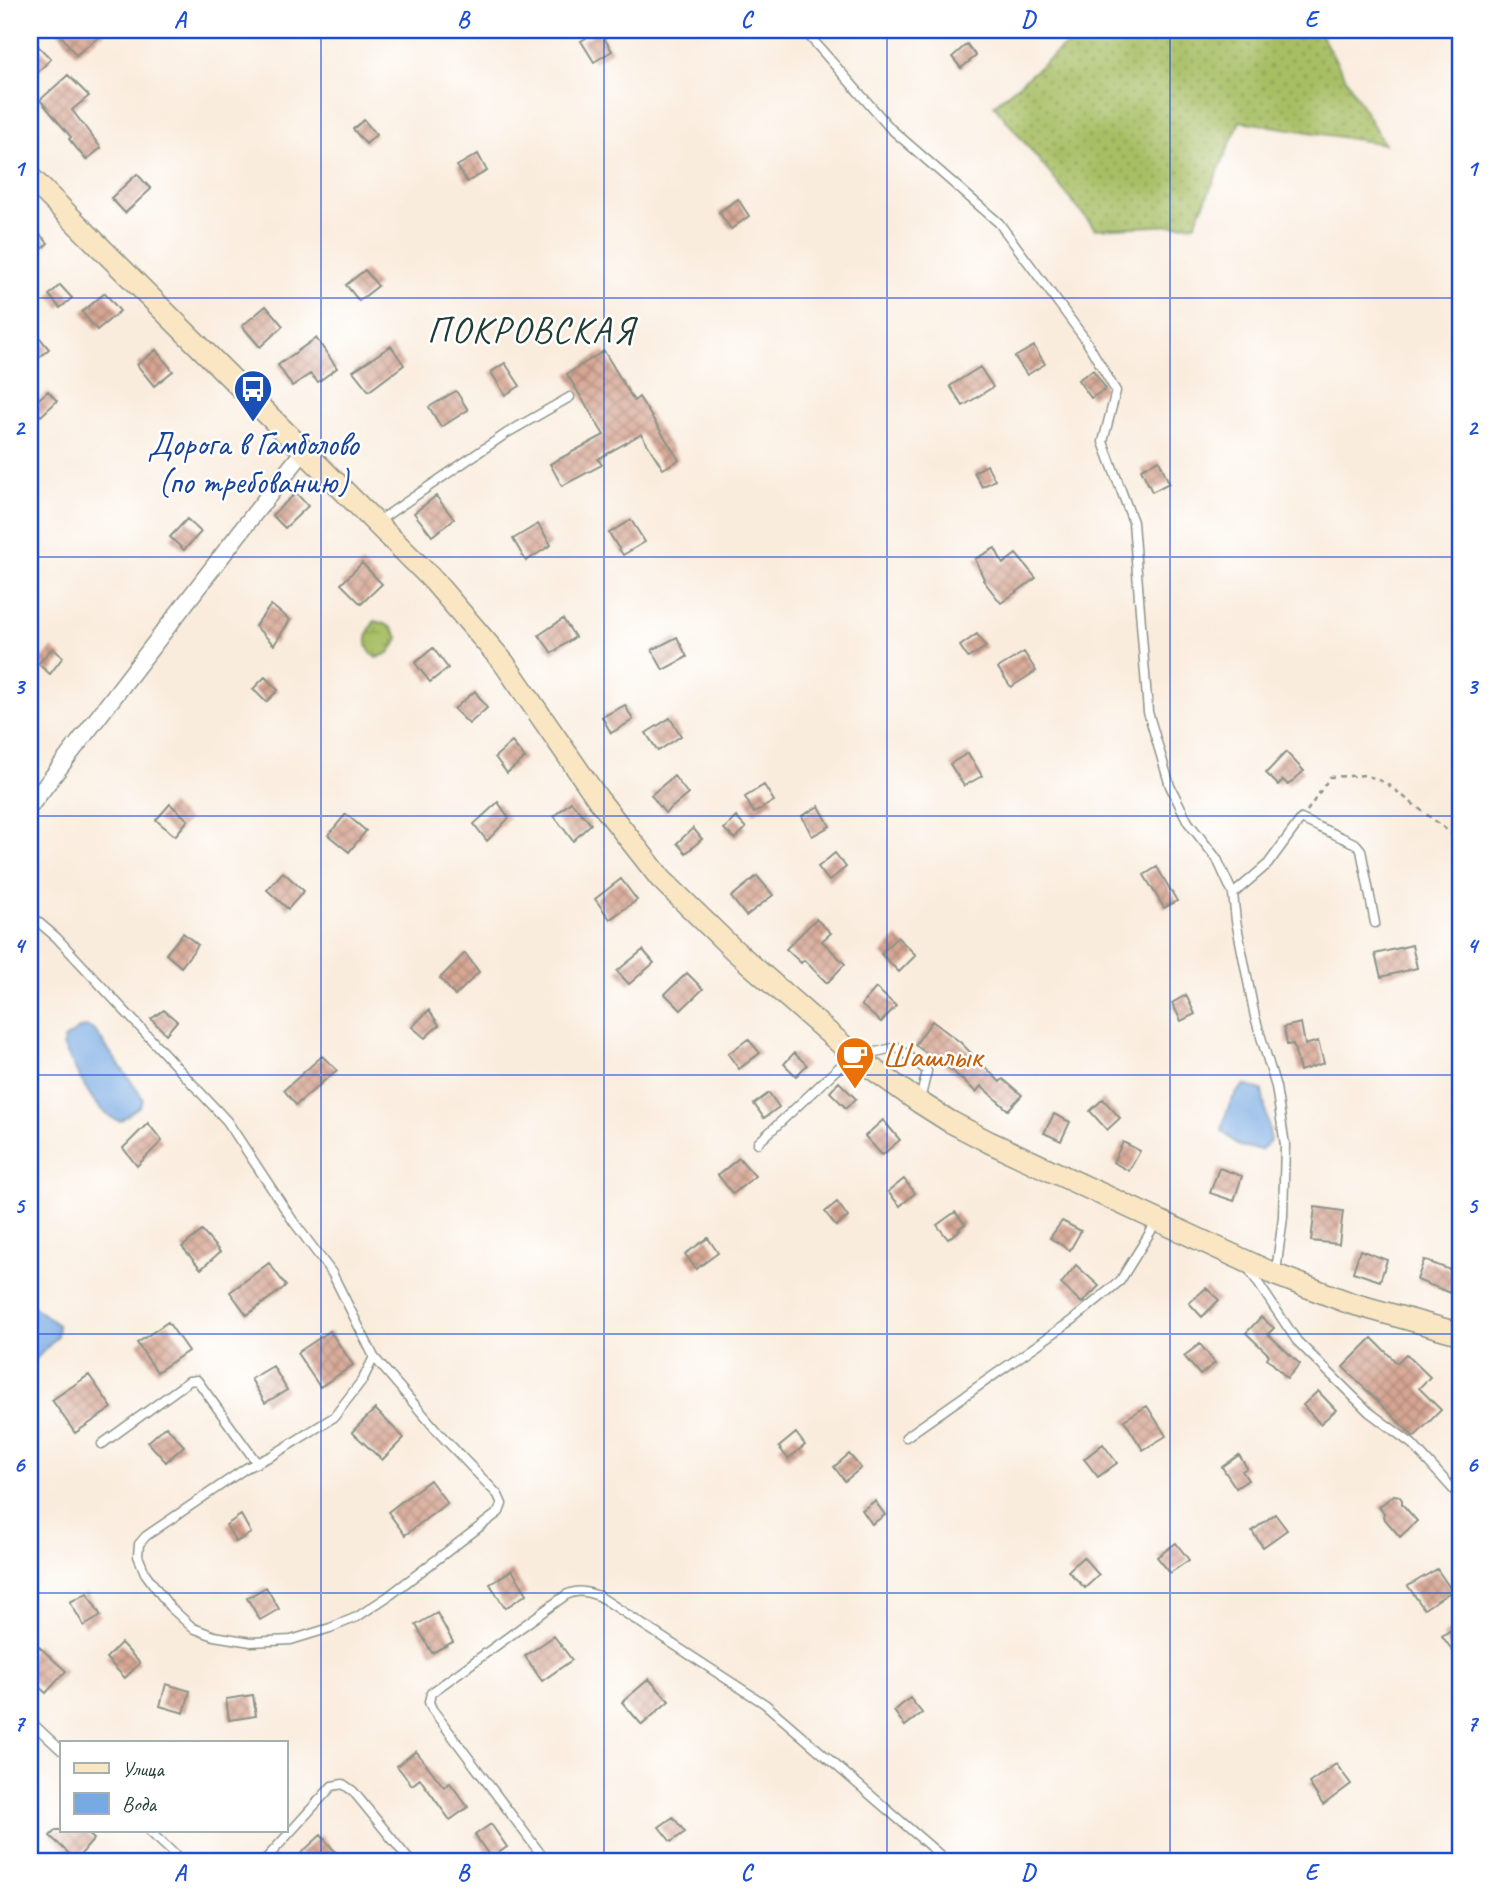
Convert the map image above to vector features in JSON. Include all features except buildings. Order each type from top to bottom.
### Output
[{"type":"main road","points":[[30,177],[432,579],[504,663],[598,799],[661,879],[733,949],[854,1055],[949,1121],[1158,1221],[1276,1275],[1350,1303],[1461,1334]]},
{"type":"street","points":[[30,806],[303,452]]},
{"type":"lane","points":[[806,32],[890,128],[999,223],[1085,339],[1116,391],[1103,442],[1133,522],[1148,712],[1170,786],[1188,822],[1217,859],[1233,894],[1255,1017],[1276,1087],[1285,1145],[1283,1217],[1276,1275]]},
{"type":"lane","points":[[377,522],[507,433],[570,397]]},
{"type":"lane","points":[[1233,894],[1268,864],[1301,819],[1356,844],[1361,850],[1375,923]]},
{"type":"lane","points":[[30,915],[56,937],[227,1121],[293,1221],[332,1273],[374,1357],[439,1433],[498,1495],[502,1504],[499,1512],[390,1595],[357,1617],[330,1628],[290,1640],[251,1642],[214,1636],[193,1628],[169,1606],[145,1573],[138,1556],[139,1544],[146,1536],[246,1468],[273,1455],[334,1417],[363,1380],[374,1357]]},
{"type":"lane","points":[[758,1143],[854,1055],[897,1047],[926,1072],[919,1102]]},
{"type":"lane","points":[[906,1437],[1074,1319],[1120,1281],[1158,1221]]},
{"type":"lane","points":[[1243,1260],[1297,1341],[1369,1412],[1412,1444],[1461,1498]]},
{"type":"lane","points":[[102,1444],[193,1379],[200,1382],[257,1463]]},
{"type":"lane","points":[[546,1861],[429,1702],[431,1693],[575,1591],[599,1596],[765,1704],[947,1861]]},
{"type":"lane","points":[[30,1721],[60,1749]]},
{"type":"lane","points":[[264,1861],[332,1786],[343,1784],[353,1791],[410,1861]]},
{"type":"lane","points":[[150,1832],[182,1861]]},
{"type":"path","points":[[1301,819],[1330,777],[1366,775],[1386,783],[1461,841]]},
{"type":"green space","points":[[1084,30],[1318,30],[1384,144],[1240,121],[1195,224],[1095,229],[994,105]]},
{"type":"green space","points":[[375,621],[390,627],[399,639],[389,653],[376,658],[367,645],[369,630]]},
{"type":"water","points":[[88,1027],[95,1031],[143,1100],[140,1106],[120,1121],[102,1110],[94,1100],[63,1046],[64,1039],[81,1028]]},
{"type":"water","points":[[1244,1085],[1262,1090],[1271,1141],[1261,1150],[1239,1146],[1222,1131],[1229,1106]]},
{"type":"water","points":[[30,1304],[58,1325],[57,1337],[30,1365]]},
{"type":"place","name":"Дорога в Гамболово (по требованию)","points":[[253,423]]},
{"type":"place","name":"Шашлык","points":[[855,1090]]},
{"type":"district","name":"ПОКРОВСКАЯ","points":[[531,329]]}]
